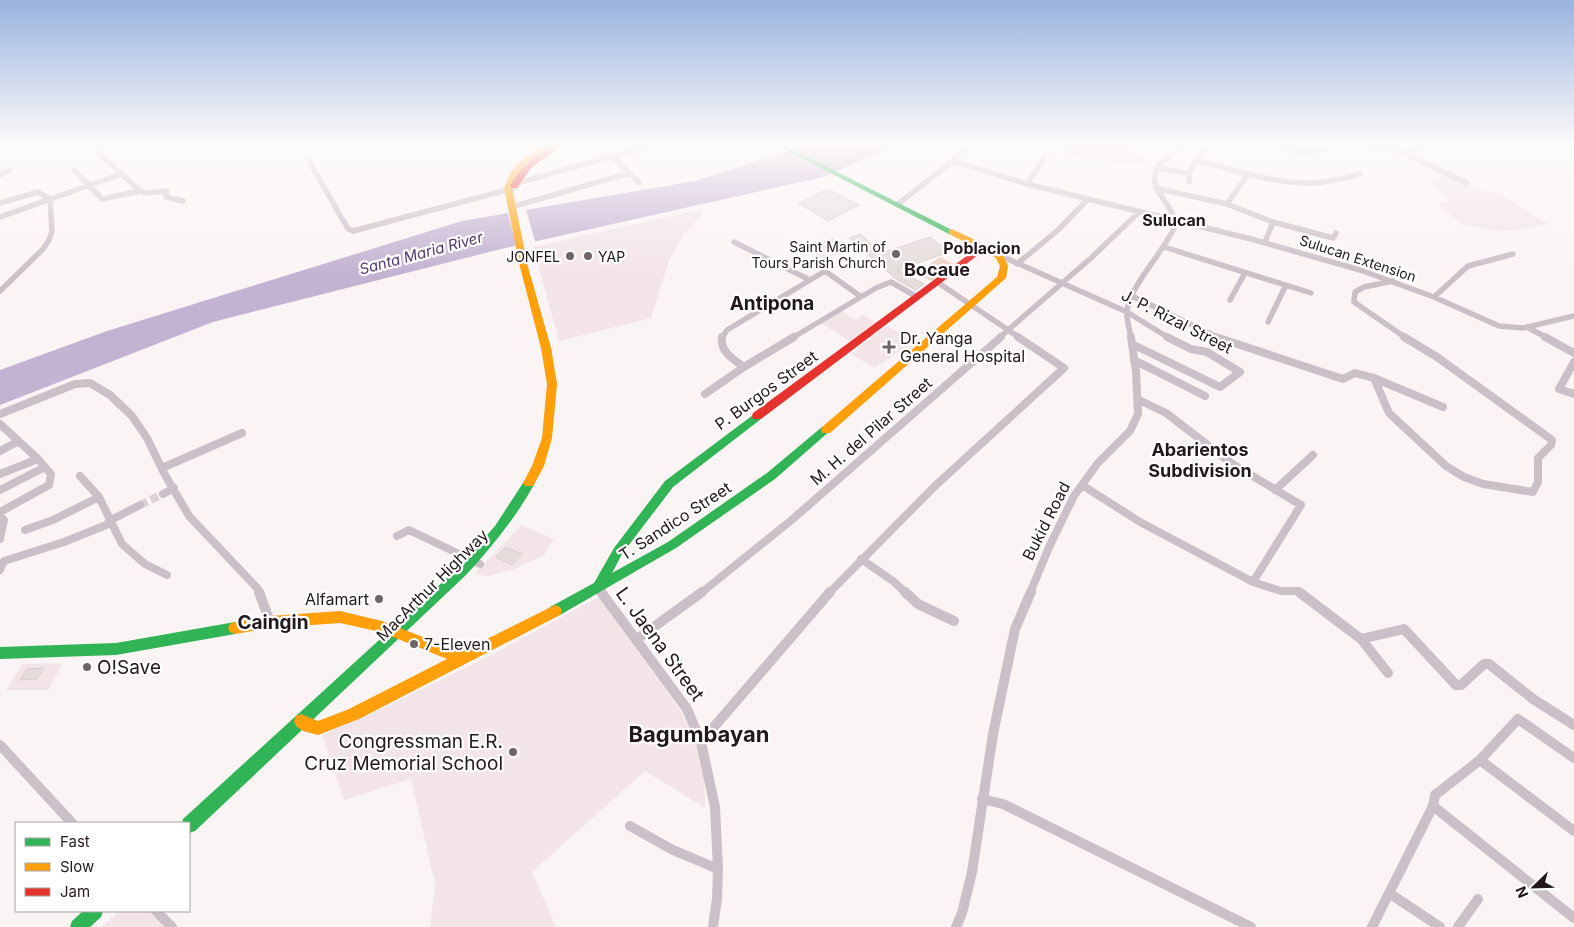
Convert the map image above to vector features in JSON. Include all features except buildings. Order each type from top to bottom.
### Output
[{"type":"main road","name":"MacArthur Highway","points":[[190,824],[235,783],[270,761],[304,724],[477,562],[520,501],[538,466],[547,438],[552,410],[551,373],[544,337],[530,292],[512,187]]},
{"type":"main road","points":[[865,187],[999,255]]},
{"type":"main road","name":"P. Burgos Street","points":[[598,588],[601,576],[610,562],[669,484],[678,475],[983,247]]},
{"type":"main road","name":"T. Sandico Street","points":[[304,724],[318,728],[341,720],[598,588],[672,545],[740,499],[864,398],[972,305],[1001,278],[1004,266],[999,255]]},
{"type":"main road","points":[[0,653],[116,649],[270,622],[340,617],[363,621],[401,634],[462,659]]},
{"type":"main road","points":[[78,927],[95,912]]},
{"type":"street","points":[[0,217],[82,187]]},
{"type":"street","points":[[90,187],[102,199],[140,191],[165,190],[167,192],[166,197],[169,199],[183,201]]},
{"type":"street","points":[[136,187],[140,191]]},
{"type":"street","points":[[324,187],[348,229],[353,231],[504,187]]},
{"type":"street","points":[[514,206],[582,187]]},
{"type":"street","points":[[898,204],[922,187]]},
{"type":"street","name":"Sulucan Extension","points":[[1039,187],[1138,213],[1265,242],[1394,281],[1434,296],[1499,326],[1527,327]]},
{"type":"street","points":[[1227,204],[1239,187]]},
{"type":"street","points":[[1155,188],[1227,204],[1273,222],[1333,238],[1336,233]]},
{"type":"street","points":[[1155,188],[1176,221]]},
{"type":"street","points":[[0,203],[36,191],[50,199]]},
{"type":"street","points":[[0,291],[43,249],[49,240],[52,232],[50,199]]},
{"type":"street","points":[[1017,264],[1058,230],[1087,200]]},
{"type":"street","name":"M. H. del Pilar Street","points":[[636,640],[731,570],[1096,255],[1138,213]]},
{"type":"street","name":"Bukid Road","points":[[956,927],[962,913],[972,872],[993,734],[1016,629],[1050,546],[1074,496],[1097,464],[1130,431],[1138,414],[1139,400],[1127,312],[1132,296],[1173,232],[1176,221]]},
{"type":"street","points":[[1265,242],[1273,222]]},
{"type":"street","points":[[734,242],[810,280]]},
{"type":"street","points":[[1164,247],[1310,293]]},
{"type":"street","points":[[1434,296],[1468,266],[1513,254]]},
{"type":"street","name":"J. P. Rizal Street","points":[[999,255],[1127,312],[1183,346],[1207,352],[1240,372],[1220,387],[1132,344]]},
{"type":"street","points":[[744,367],[725,352],[721,344],[722,337],[727,330],[825,271],[860,296]]},
{"type":"street","points":[[1230,300],[1245,273]]},
{"type":"street","points":[[1374,378],[1383,397],[1384,407],[1389,414],[1437,459],[1457,473],[1488,485],[1533,492],[1538,482],[1538,458],[1551,445],[1552,440],[1437,358],[1394,331],[1354,302],[1354,292],[1364,287],[1394,281]]},
{"type":"street","points":[[705,394],[744,367],[860,296],[890,282],[917,297]]},
{"type":"street","points":[[701,742],[771,658],[861,560],[931,490],[1064,368],[937,282]]},
{"type":"street","points":[[1268,322],[1286,285]]},
{"type":"street","points":[[1132,296],[1218,338],[1343,379],[1356,373],[1374,378],[1443,408]]},
{"type":"street","points":[[1527,327],[1574,316]]},
{"type":"street","points":[[1527,327],[1574,353]]},
{"type":"street","points":[[1134,360],[1205,396]]},
{"type":"street","points":[[1574,362],[1559,388],[1574,394]]},
{"type":"street","points":[[0,414],[75,384],[90,384],[110,395],[132,416],[147,438],[189,516],[258,589],[270,622]]},
{"type":"street","points":[[1139,400],[1166,413],[1231,463],[1301,505],[1252,582]]},
{"type":"street","points":[[0,424],[9,430],[17,442],[38,459],[51,474],[49,485],[20,503],[0,512]]},
{"type":"street","points":[[0,435],[9,430]]},
{"type":"street","points":[[162,468],[242,433]]},
{"type":"street","points":[[0,451],[17,442]]},
{"type":"street","points":[[1275,490],[1313,455]]},
{"type":"street","points":[[0,474],[38,459]]},
{"type":"street","points":[[0,490],[45,467]]},
{"type":"street","points":[[80,476],[99,498],[122,544],[145,564],[167,575]]},
{"type":"street","points":[[1082,486],[1140,522],[1252,582],[1281,591],[1298,591],[1361,639],[1388,673]]},
{"type":"street","points":[[163,494],[174,488]]},
{"type":"street","points":[[25,530],[52,520],[99,498]]},
{"type":"street","points":[[1,564],[64,542],[110,522],[140,505]]},
{"type":"street","points":[[0,516],[4,520],[0,539]]},
{"type":"street","points":[[396,536],[409,530],[477,562]]},
{"type":"street","points":[[861,560],[893,581],[918,604],[954,621]]},
{"type":"street","name":"L. Jaena Street","points":[[598,588],[687,709],[701,742],[715,807],[718,869],[717,899],[713,927]]},
{"type":"street","points":[[1361,639],[1404,629],[1456,685],[1461,685],[1484,664],[1489,664],[1526,694],[1574,725]]},
{"type":"street","points":[[1372,927],[1433,806],[1435,795],[1480,760],[1518,719],[1574,758]]},
{"type":"street","points":[[0,745],[71,822]]},
{"type":"street","points":[[1480,760],[1574,831]]},
{"type":"street","points":[[982,799],[1011,808],[1251,927]]},
{"type":"street","points":[[1433,806],[1574,918]]},
{"type":"street","points":[[630,826],[673,850],[718,869]]},
{"type":"street","points":[[1389,893],[1440,927]]},
{"type":"street","points":[[1458,927],[1478,899]]},
{"type":"street","points":[[157,912],[172,927]]},
{"type":"shaded area","points":[[1435,187],[1476,187],[1501,194],[1548,224],[1512,231],[1498,231],[1461,224],[1437,202],[1450,201]]},
{"type":"shaded area","points":[[703,209],[698,219],[684,234],[669,260],[651,318],[559,341],[533,247]]},
{"type":"shaded area","points":[[832,237],[848,250],[821,261],[805,247]]},
{"type":"shaded area","points":[[940,257],[956,265],[933,282],[917,273]]},
{"type":"shaded area","name":"Dr. Yanga General Hospital","points":[[841,311],[855,320],[863,315],[879,324],[851,342],[821,323]]},
{"type":"shaded area","name":"Dr. Yanga General Hospital","points":[[886,326],[922,344],[908,355],[901,350],[875,368],[851,354]]},
{"type":"shaded area","points":[[521,525],[554,539],[544,555],[515,569],[488,576],[475,574]]},
{"type":"shaded area","name":"Congressman E.R. Cruz Memorial School","points":[[599,597],[680,710],[694,738],[704,766],[705,808],[645,771],[532,872],[556,927],[430,927],[435,884],[411,779],[344,800],[322,735],[371,714],[487,657]]},
{"type":"shaded area","points":[[63,663],[48,690],[6,690],[22,664]]},
{"type":"shaded area","points":[[118,912],[152,912],[166,927],[102,927]]},
{"type":"water","name":"Santa Maria River","points":[[659,187],[777,187],[501,249],[213,322],[0,405],[0,370],[107,331],[462,221]]},
{"type":"pier","points":[[525,207],[536,244],[517,248],[507,210]]},
{"type":"tunnel","points":[[140,505],[163,494]]},
{"type":"traffic: fast","points":[[863,187],[952,232]]},
{"type":"traffic: fast","points":[[598,588],[618,551],[669,484],[757,416]]},
{"type":"traffic: fast","points":[[555,611],[672,545],[771,476],[826,430]]},
{"type":"traffic: fast","points":[[190,824],[462,572],[499,530],[529,483]]},
{"type":"traffic: fast","points":[[0,653],[116,649],[235,628]]},
{"type":"traffic: fast","points":[[78,927],[94,912]]},
{"type":"traffic: slow","points":[[508,187],[524,267],[546,348],[552,384],[547,438],[538,466],[529,483]]},
{"type":"traffic: slow","points":[[826,430],[1001,278],[1004,266],[999,255],[952,232]]},
{"type":"traffic: slow","points":[[301,721],[308,726],[318,728],[354,714],[555,611]]},
{"type":"traffic: slow","points":[[235,628],[270,622],[340,617],[382,627],[462,659]]},
{"type":"traffic: jam","points":[[757,416],[983,247]]},
{"type":"place","name":"Saint Martin of Tours Parish Church","points":[[896,254]]},
{"type":"place","name":"JONFEL","points":[[570,256]]},
{"type":"place","name":"YAP","points":[[588,256]]},
{"type":"place","name":"Dr. Yanga General Hospital","points":[[889,347]]},
{"type":"place","name":"Alfamart","points":[[379,599]]},
{"type":"place","name":"7-Eleven","points":[[414,644]]},
{"type":"place","name":"O!Save","points":[[87,667]]},
{"type":"place","name":"Congressman E.R. Cruz Memorial School","points":[[513,752]]},
{"type":"district","name":"Sulucan","points":[[1174,220]]},
{"type":"district","name":"Poblacion","points":[[982,248]]},
{"type":"district","name":"Bocaue","points":[[937,269]]},
{"type":"district","name":"Antipona","points":[[772,303]]},
{"type":"district","name":"Abarientos Subdivision","points":[[1200,459]]},
{"type":"district","name":"Caingin","points":[[273,622]]},
{"type":"district","name":"Bagumbayan","points":[[699,734]]}]
